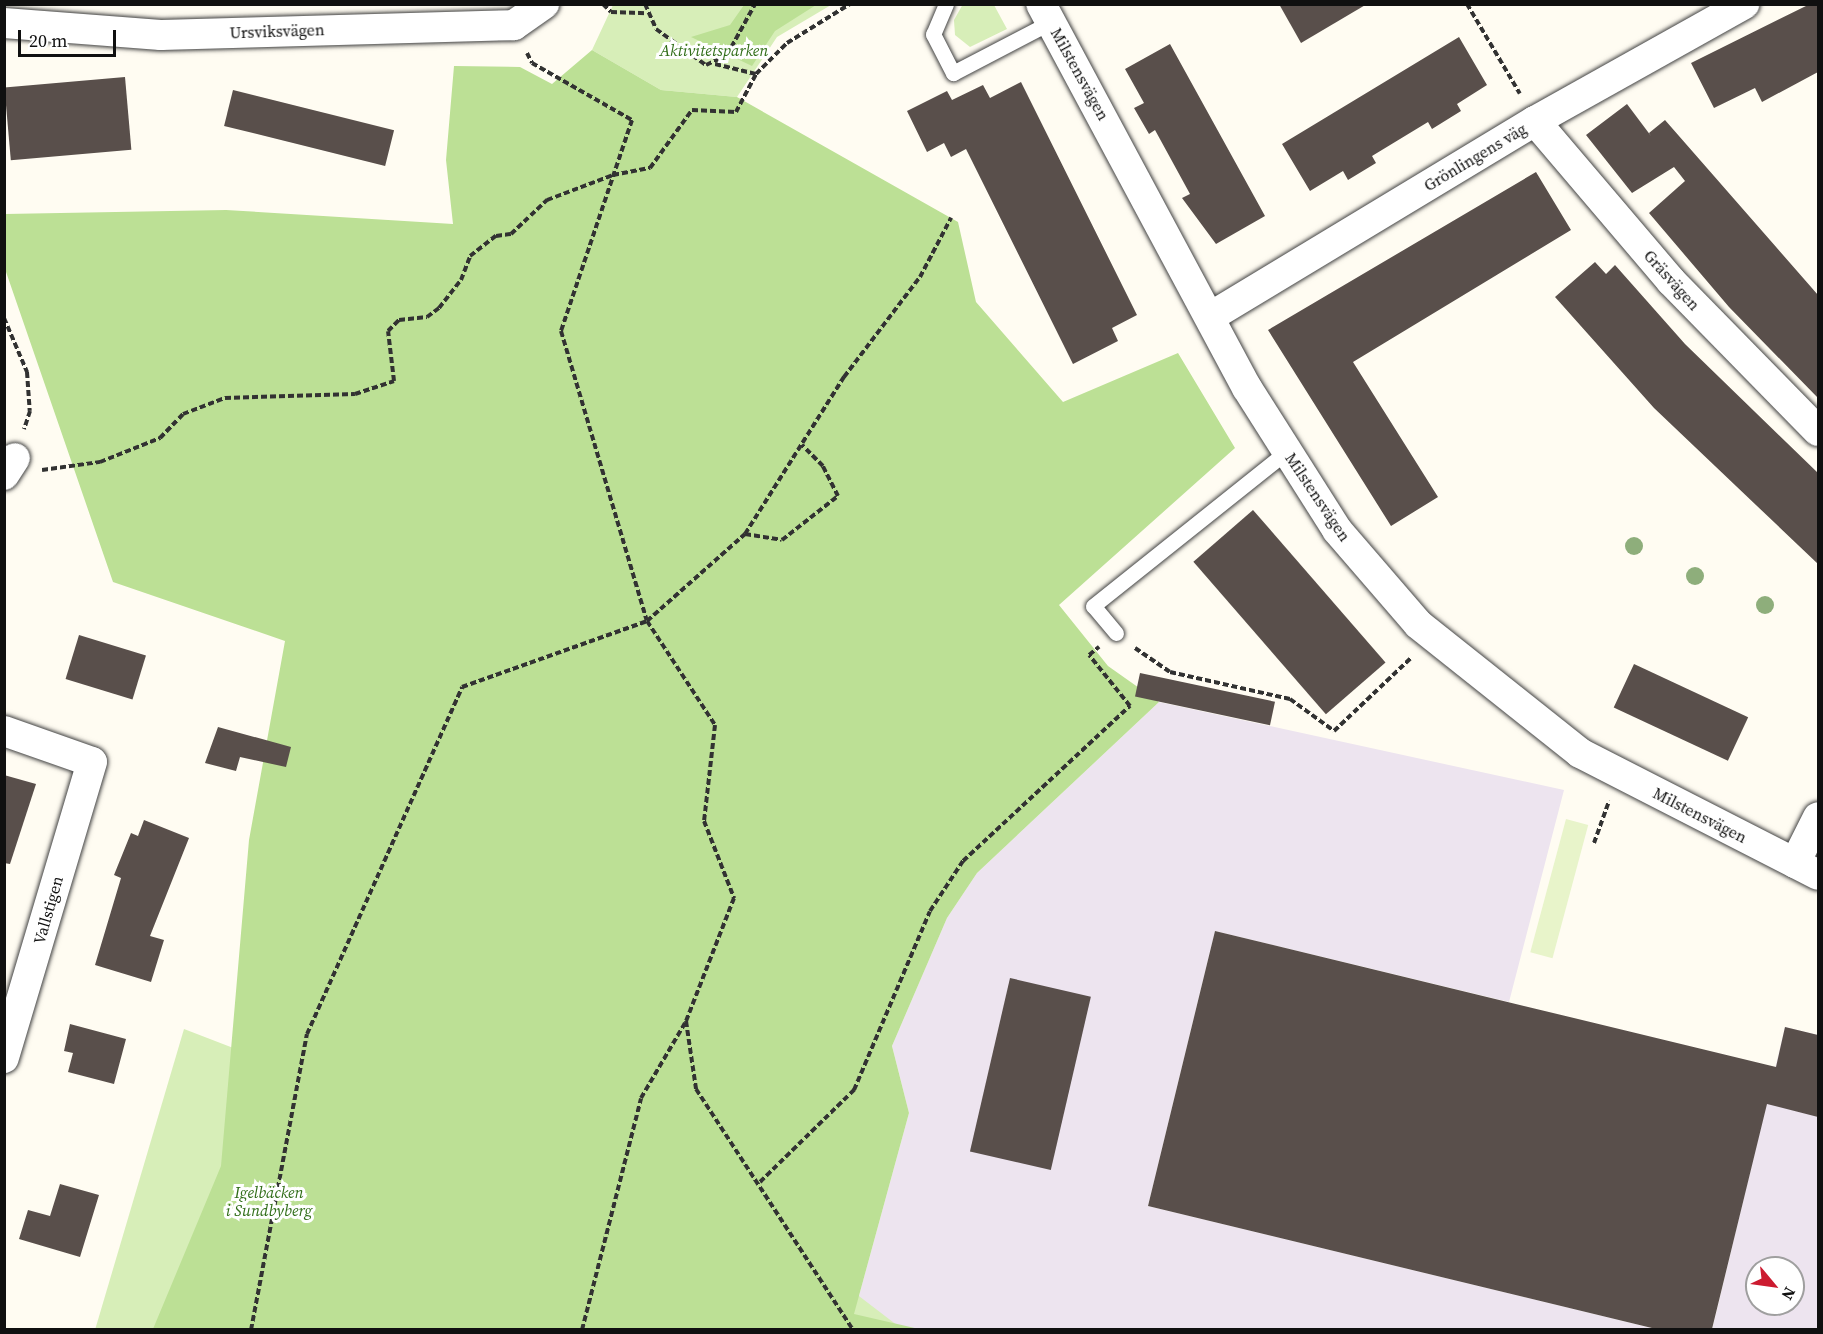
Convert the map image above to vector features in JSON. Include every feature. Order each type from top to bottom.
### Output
[{"type":"street","points":[[514,25],[544,4]]},
{"type":"street","name":"Grönlingens väg","points":[[1210,317],[1535,121],[1744,4]]},
{"type":"street","name":"Milstensvägen","points":[[1046,13],[1210,317],[1287,451],[1337,530],[1418,624],[1580,753],[1807,869]]},
{"type":"street","name":"Ursviksvägen","points":[[4,22],[161,35],[514,25]]},
{"type":"street","name":"Gräsvägen","points":[[1535,121],[1671,281],[1818,431]]},
{"type":"street","name":"Vallstigen","points":[[4,731],[92,762],[4,1058]]},
{"type":"street","points":[[1807,869],[1818,818]]},
{"type":"lane","points":[[946,4],[933,34],[953,73],[1046,13]]},
{"type":"lane","points":[[1116,633],[1093,606],[1287,451]]},
{"type":"path","points":[[603,4],[611,12],[647,13]]},
{"type":"path","points":[[645,4],[647,13],[693,60],[756,74]]},
{"type":"path","points":[[715,64],[735,45],[755,4]]},
{"type":"path","points":[[4,318],[28,382],[30,411],[16,468],[100,462],[160,438],[183,414],[225,398],[355,394],[394,381],[388,331],[394,326],[427,317],[439,308],[461,280],[470,256],[496,236],[511,234],[548,200],[613,175],[650,168],[692,110],[736,112],[756,74],[787,43],[850,4]]},
{"type":"path","points":[[1467,4],[1535,121]]},
{"type":"path","points":[[514,25],[532,63],[632,120],[561,331],[647,621],[715,725],[704,821],[734,898],[686,1021],[641,1098],[582,1329]]},
{"type":"path","points":[[251,1329],[308,1034],[462,687],[647,621],[745,534],[844,377],[908,296],[951,218]]},
{"type":"path","points":[[745,534],[782,540],[838,496],[823,466],[802,445]]},
{"type":"path","points":[[760,1182],[854,1090],[930,911],[963,861],[1130,706],[1089,655],[1116,633],[1170,672],[1290,699],[1334,731],[1414,655]]},
{"type":"path","points":[[1594,843],[1611,795]]},
{"type":"path","points":[[686,1021],[696,1089],[760,1182],[853,1329]]},
{"type":"shaded area","points":[[1159,702],[1564,790],[1509,1002],[1215,931],[1148,1206],[1656,1329],[919,1330],[854,1314],[909,1113],[892,1046],[947,918],[977,873]]},
{"type":"shaded area","points":[[1785,1027],[1818,1035],[1818,1329],[1712,1330]]},
{"type":"green space","points":[[963,4],[994,5],[1007,29],[970,47],[955,35],[954,20]]},
{"type":"green space","name":"Aktivitetsparken","points":[[613,5],[831,5],[777,37],[737,97],[661,90],[592,50]]},
{"type":"green space","points":[[744,5],[816,5],[775,31],[752,66],[691,37],[730,25]]},
{"type":"green space","points":[[592,50],[661,90],[737,97],[958,222],[976,302],[1063,402],[1178,353],[1235,448],[1059,605],[1108,666],[1159,702],[977,873],[947,918],[892,1046],[909,1113],[854,1314],[919,1329],[153,1329],[221,1166],[249,840],[285,641],[113,582],[5,269],[5,214],[226,210],[453,224],[446,160],[454,66],[520,67],[552,84]]},
{"type":"green space","points":[[1566,819],[1588,825],[1552,958],[1530,952]]},
{"type":"green space","name":"Igelbäcken i Sundbyberg","points":[[184,1029],[838,1280],[902,1329],[95,1330]]},
{"type":"building","points":[[1279,4],[1367,4],[1301,43]]},
{"type":"building","points":[[1810,4],[1818,4],[1818,72],[1762,102],[1755,88],[1714,108],[1691,63]]},
{"type":"building","points":[[1459,37],[1487,85],[1457,104],[1461,111],[1432,129],[1428,122],[1372,156],[1376,163],[1348,180],[1343,171],[1310,191],[1282,144]]},
{"type":"building","points":[[1170,44],[1265,216],[1216,244],[1182,198],[1190,194],[1155,130],[1149,134],[1134,108],[1144,103],[1125,69]]},
{"type":"building","points":[[125,77],[131,150],[11,160],[4,88]]},
{"type":"building","points":[[1021,82],[1137,315],[1112,328],[1118,341],[1073,364],[966,149],[951,157],[944,143],[927,152],[907,111],[947,91],[952,100],[983,85],[990,98]]},
{"type":"building","points":[[233,90],[394,130],[385,166],[224,126]]},
{"type":"building","points":[[1627,104],[1651,136],[1649,133],[1665,120],[1818,295],[1818,398],[1729,307],[1649,213],[1685,181],[1674,167],[1632,193],[1586,135]]},
{"type":"building","points":[[1536,172],[1571,230],[1353,362],[1438,497],[1391,526],[1268,330]]},
{"type":"building","points":[[1595,262],[1606,274],[1615,265],[1685,344],[1818,473],[1818,564],[1654,408],[1555,297]]},
{"type":"building","points":[[1253,510],[1386,662],[1326,714],[1193,562]]},
{"type":"building","points":[[79,635],[146,655],[132,699],[66,679]]},
{"type":"building","points":[[1634,664],[1748,717],[1728,761],[1614,708]]},
{"type":"building","points":[[1140,673],[1275,702],[1270,725],[1135,696]]},
{"type":"building","points":[[218,727],[291,747],[286,767],[240,757],[236,771],[205,763]]},
{"type":"building","points":[[4,775],[36,784],[10,864],[4,863]]},
{"type":"building","points":[[144,820],[189,838],[150,936],[164,940],[151,982],[95,965],[121,878],[114,875],[131,833],[138,836]]},
{"type":"building","points":[[1215,931],[1776,1067],[1785,1027],[1818,1035],[1818,1117],[1767,1104],[1712,1329],[1656,1329],[1148,1206]]},
{"type":"building","points":[[1010,978],[1091,997],[1051,1170],[970,1151]]},
{"type":"building","points":[[70,1024],[126,1039],[114,1084],[68,1072],[73,1053],[64,1051]]},
{"type":"building","points":[[60,1184],[99,1195],[80,1257],[19,1239],[28,1210],[50,1216]]}]
